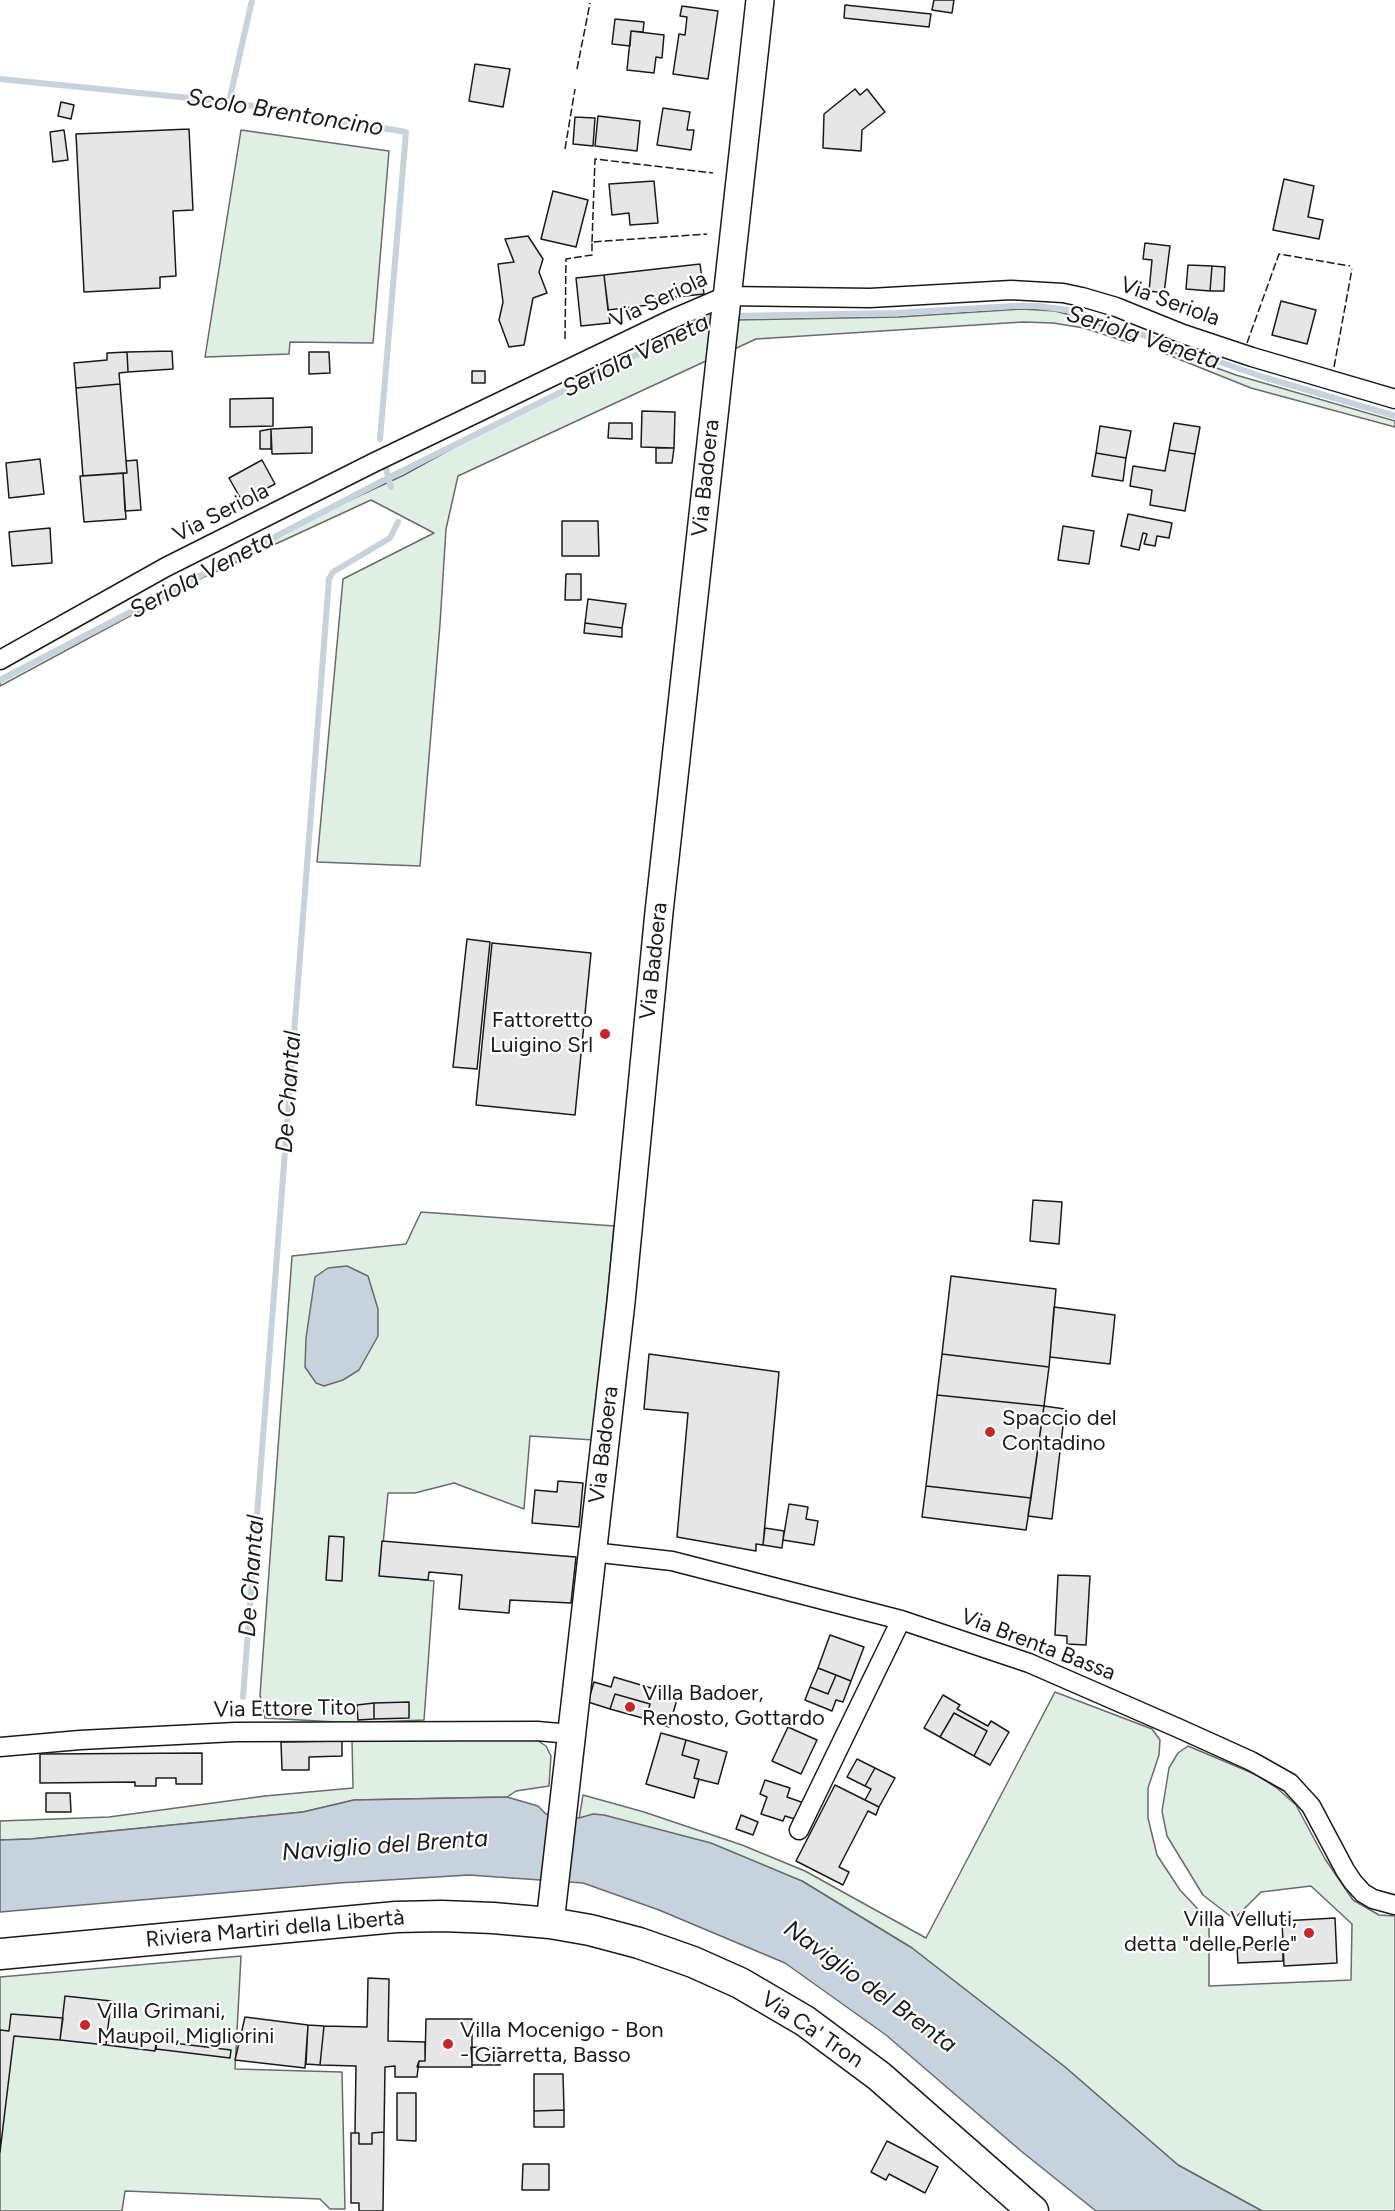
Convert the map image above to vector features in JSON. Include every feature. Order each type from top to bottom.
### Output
[{"type":"main road","name":"Via Badoera","points":[[550,1923],[621,1302],[659,912],[760,0]]},
{"type":"main road","name":"Riviera Martiri della Libertà","points":[[0,1954],[396,1917],[442,1916],[550,1923]]},
{"type":"main road","name":"Via Ca' Tron","points":[[550,1923],[590,1930],[639,1943],[693,1962],[771,1999],[822,2032],[879,2076],[1033,2211]]},
{"type":"street","name":"Via Seriola","points":[[0,660],[166,567],[364,468],[670,320],[725,308],[1011,290],[1063,293],[1116,307],[1183,334],[1252,357],[1395,399]]},
{"type":"street","name":"Via Brenta Bassa","points":[[592,1552],[672,1561],[902,1620],[1029,1663],[1189,1733],[1276,1774],[1301,1794],[1311,1806],[1345,1870],[1363,1893],[1384,1903],[1395,1905]]},
{"type":"street","points":[[799,1830],[902,1620]]},
{"type":"street","name":"Via Ettore Tito","points":[[0,1747],[80,1740],[235,1732],[537,1731],[571,1734]]},
{"type":"green space","points":[[241,130],[389,151],[373,343],[290,342],[289,354],[205,357]]},
{"type":"green space","points":[[1022,309],[1055,311],[1132,337],[1130,343],[1084,328],[1053,323],[1023,322],[756,339],[730,351],[734,320],[898,317]]},
{"type":"green space","points":[[713,322],[708,360],[458,476],[446,529],[420,866],[317,862],[343,579],[434,533],[371,500],[191,583],[0,686],[0,682],[294,526],[404,475],[518,412],[695,328]]},
{"type":"green space","points":[[1162,348],[1236,375],[1395,421],[1395,427],[1251,388],[1166,354]]},
{"type":"green space","points":[[421,1212],[614,1226],[594,1440],[530,1436],[524,1509],[454,1483],[415,1493],[388,1493],[380,1575],[434,1581],[424,1720],[353,1723],[265,1718],[260,1695],[292,1256],[406,1244]]},
{"type":"green space","points":[[1055,1692],[1152,1729],[1160,1740],[1159,1755],[1148,1788],[1148,1818],[1157,1855],[1180,1890],[1209,1921],[1209,1986],[1351,1980],[1352,1924],[1311,1886],[1261,1892],[1234,1919],[1203,1895],[1167,1836],[1162,1811],[1169,1768],[1178,1753],[1188,1746],[1257,1775],[1277,1788],[1296,1805],[1325,1859],[1353,1900],[1379,1915],[1395,1916],[1395,2211],[1262,2211],[1178,2165],[1065,2067],[912,1948],[802,1881],[579,1819],[583,1795],[644,1812],[742,1845],[805,1871],[926,1938]]},
{"type":"green space","points":[[352,1740],[537,1740],[546,1746],[551,1756],[549,1786],[516,1791],[507,1797],[354,1800],[303,1812],[31,1839],[0,1840],[0,1821],[109,1817],[265,1796],[353,1788]]},
{"type":"green space","points":[[241,1956],[235,2069],[342,2072],[345,2209],[330,2209],[320,2199],[125,2191],[122,2211],[0,2211],[0,1977]]},
{"type":"water","points":[[347,1266],[368,1276],[378,1309],[378,1336],[359,1370],[343,1380],[324,1386],[316,1383],[305,1367],[306,1338],[315,1277],[328,1268]]},
{"type":"water","name":"Naviglio del Brenta","points":[[507,1797],[538,1806],[546,1814],[579,1818],[593,1814],[604,1815],[711,1843],[802,1881],[912,1948],[1065,2067],[1178,2165],[1262,2211],[1096,2211],[1021,2151],[886,2035],[785,1963],[659,1910],[583,1883],[469,1875],[339,1883],[0,1912],[0,1840],[31,1839],[303,1812],[354,1800]]},
{"type":"building","points":[[934,0],[954,0],[952,13],[932,10]]},
{"type":"building","points":[[845,5],[931,14],[929,27],[844,18]]},
{"type":"building","points":[[682,6],[718,11],[708,79],[673,74],[679,34],[685,35],[687,17],[680,16]]},
{"type":"building","points":[[615,19],[644,22],[643,32],[631,31],[630,46],[612,44]]},
{"type":"building","points":[[631,31],[664,35],[662,58],[656,57],[654,73],[627,70]]},
{"type":"building","points":[[475,64],[510,69],[503,107],[469,101]]},
{"type":"building","points":[[855,89],[860,95],[867,89],[885,112],[862,130],[861,151],[823,148],[824,114]]},
{"type":"building","points":[[61,102],[74,105],[71,119],[58,116]]},
{"type":"building","points":[[663,108],[690,112],[687,130],[694,130],[691,150],[657,145]]},
{"type":"building","points":[[598,116],[640,121],[637,151],[595,146]]},
{"type":"building","points":[[575,117],[595,118],[593,146],[573,144]]},
{"type":"building","points":[[189,129],[193,210],[173,211],[176,276],[160,277],[160,288],[84,292],[76,134]]},
{"type":"building","points":[[64,130],[68,160],[53,162],[50,132]]},
{"type":"building","points":[[1284,179],[1314,186],[1308,217],[1323,220],[1319,239],[1273,230]]},
{"type":"building","points":[[654,181],[658,223],[630,225],[629,213],[612,215],[609,184]]},
{"type":"building","points":[[553,191],[588,200],[576,247],[541,239]]},
{"type":"building","points":[[528,236],[543,259],[539,272],[547,293],[533,298],[524,345],[509,347],[499,320],[503,302],[498,264],[514,262],[505,239]]},
{"type":"building","points":[[1145,243],[1170,246],[1164,293],[1149,291],[1152,260],[1143,259]]},
{"type":"building","points":[[700,264],[704,294],[648,300],[649,305],[608,310],[604,275]]},
{"type":"building","points":[[1188,265],[1212,266],[1210,291],[1186,289]]},
{"type":"building","points":[[1212,266],[1225,267],[1224,291],[1210,291]]},
{"type":"building","points":[[604,275],[610,323],[581,326],[576,278]]},
{"type":"building","points":[[1281,301],[1316,310],[1307,344],[1272,335]]},
{"type":"building","points":[[172,351],[173,369],[128,372],[127,352]]},
{"type":"building","points":[[127,352],[128,372],[119,373],[120,384],[76,388],[74,363],[107,360],[107,353]]},
{"type":"building","points":[[309,352],[329,352],[330,373],[309,374]]},
{"type":"building","points":[[472,371],[485,371],[485,383],[472,383]]},
{"type":"building","points":[[120,384],[127,473],[83,476],[76,388]]},
{"type":"building","points":[[273,398],[273,426],[230,427],[230,399]]},
{"type":"building","points":[[642,411],[675,412],[674,448],[641,447]]},
{"type":"building","points":[[609,423],[632,423],[632,439],[608,438]]},
{"type":"building","points":[[1174,423],[1200,427],[1195,454],[1169,450]]},
{"type":"building","points":[[1100,426],[1131,431],[1126,458],[1096,453]]},
{"type":"building","points":[[312,427],[312,453],[272,454],[271,429]]},
{"type":"building","points":[[271,429],[271,449],[260,449],[260,431]]},
{"type":"building","points":[[656,448],[674,448],[672,463],[656,463]]},
{"type":"building","points":[[1169,450],[1195,454],[1185,511],[1150,505],[1152,490],[1130,486],[1133,466],[1165,471]]},
{"type":"building","points":[[1096,453],[1126,458],[1123,481],[1092,476]]},
{"type":"building","points":[[40,459],[44,494],[9,498],[6,463]]},
{"type":"building","points":[[137,460],[141,510],[125,511],[123,473],[127,473],[126,461]]},
{"type":"building","points":[[262,460],[275,484],[242,501],[229,478]]},
{"type":"building","points":[[123,473],[126,519],[84,522],[80,476]]},
{"type":"building","points":[[1128,514],[1172,523],[1169,538],[1157,536],[1155,546],[1144,544],[1147,534],[1143,533],[1139,550],[1121,546]]},
{"type":"building","points":[[562,521],[598,521],[599,556],[562,556]]},
{"type":"building","points":[[1063,526],[1094,531],[1089,564],[1058,560]]},
{"type":"building","points":[[50,528],[52,563],[12,566],[9,532]]},
{"type":"building","points":[[566,574],[581,574],[581,600],[565,600]]},
{"type":"building","points":[[588,599],[626,604],[622,628],[585,623]]},
{"type":"building","points":[[585,623],[622,628],[622,637],[584,633]]},
{"type":"building","points":[[467,939],[490,942],[477,1069],[453,1067]]},
{"type":"building","points":[[492,943],[591,953],[575,1115],[476,1105]]},
{"type":"building","points":[[1033,1200],[1062,1202],[1059,1244],[1030,1241]]},
{"type":"building","points":[[951,1276],[1056,1289],[1049,1367],[942,1354]]},
{"type":"building","points":[[1054,1307],[1115,1315],[1110,1364],[1050,1357]]},
{"type":"building","points":[[649,1354],[779,1372],[763,1545],[756,1544],[756,1551],[677,1537],[688,1413],[644,1409]]},
{"type":"building","points":[[942,1354],[1049,1367],[1044,1406],[937,1395]]},
{"type":"building","points":[[937,1395],[1044,1406],[1031,1498],[926,1486]]},
{"type":"building","points":[[1044,1406],[1065,1409],[1052,1519],[1028,1516]]},
{"type":"building","points":[[558,1481],[583,1483],[579,1527],[532,1523],[535,1490],[557,1492]]},
{"type":"building","points":[[926,1486],[1031,1498],[1026,1530],[922,1517]]},
{"type":"building","points":[[789,1504],[808,1507],[806,1519],[818,1521],[814,1545],[783,1540]]},
{"type":"building","points":[[765,1528],[784,1531],[782,1548],[763,1545]]},
{"type":"building","points":[[329,1536],[344,1537],[342,1581],[326,1580]]},
{"type":"building","points":[[382,1541],[576,1557],[571,1603],[510,1600],[509,1613],[459,1609],[462,1575],[429,1572],[428,1580],[379,1576]]},
{"type":"building","points":[[1058,1575],[1090,1576],[1086,1645],[1067,1644],[1067,1636],[1055,1635]]},
{"type":"building","points":[[830,1635],[864,1647],[851,1681],[818,1668]]},
{"type":"building","points":[[818,1668],[836,1675],[828,1694],[810,1687]]},
{"type":"building","points":[[836,1675],[851,1681],[843,1702],[836,1700],[832,1711],[805,1700],[810,1687],[828,1694]]},
{"type":"building","points":[[614,1677],[678,1696],[669,1727],[646,1719],[650,1704],[615,1694],[610,1709],[588,1702],[594,1682],[611,1687]]},
{"type":"building","name":"Villa Badoer, Renosto, Gottardo","points":[[615,1694],[650,1704],[646,1719],[610,1709]]},
{"type":"building","points":[[943,1695],[960,1705],[957,1709],[988,1726],[991,1721],[1009,1732],[990,1765],[974,1756],[987,1731],[954,1713],[940,1737],[924,1728]]},
{"type":"building","points":[[409,1702],[409,1718],[374,1719],[374,1703]]},
{"type":"building","points":[[374,1703],[374,1719],[358,1720],[357,1705]]},
{"type":"building","points":[[954,1713],[987,1731],[974,1756],[940,1737]]},
{"type":"building","points":[[788,1727],[817,1740],[801,1774],[772,1761]]},
{"type":"building","points":[[661,1733],[686,1740],[682,1755],[699,1760],[694,1778],[699,1779],[694,1798],[646,1784]]},
{"type":"building","points":[[686,1740],[727,1752],[718,1784],[694,1778],[699,1760],[682,1755]]},
{"type":"building","points":[[342,1741],[342,1756],[309,1757],[309,1770],[282,1770],[281,1742]]},
{"type":"building","points":[[202,1753],[202,1784],[176,1784],[176,1778],[156,1778],[156,1786],[135,1786],[135,1782],[40,1783],[40,1754]]},
{"type":"building","points":[[857,1759],[875,1768],[865,1786],[847,1777]]},
{"type":"building","points":[[875,1768],[895,1778],[879,1807],[865,1800],[871,1789],[865,1786]]},
{"type":"building","points":[[765,1780],[790,1788],[787,1797],[804,1803],[798,1820],[785,1816],[783,1821],[761,1814],[767,1797],[760,1794]]},
{"type":"building","points":[[835,1785],[879,1807],[876,1815],[868,1811],[839,1867],[849,1872],[843,1885],[796,1861]]},
{"type":"building","points":[[46,1793],[70,1793],[71,1812],[46,1812]]},
{"type":"building","points":[[741,1815],[758,1822],[753,1835],[736,1829]]},
{"type":"building","name":"Villa Velluti, detta \"delle Perle\"","points":[[1335,1918],[1337,1963],[1284,1966],[1282,1921]]},
{"type":"building","points":[[1283,1945],[1283,1961],[1238,1963],[1237,1948]]},
{"type":"building","points":[[368,1978],[389,1979],[388,2041],[425,2042],[425,2061],[419,2061],[417,2077],[395,2077],[395,2066],[385,2067],[384,2132],[372,2133],[372,2144],[359,2144],[359,2133],[355,2133],[356,2066],[320,2065],[324,2026],[367,2027]]},
{"type":"building","name":"Villa Grimani, Maupoil, Migliorini","points":[[65,1996],[111,2001],[106,2045],[60,2040]]},
{"type":"building","points":[[11,2014],[63,2018],[60,2040],[14,2036],[0,2152],[0,2030],[9,2031]]},
{"type":"building","points":[[245,2017],[308,2025],[305,2068],[235,2060]]},
{"type":"building","name":"Villa Mocenigo - Bon - Giarretta, Basso","points":[[426,2019],[472,2019],[472,2067],[417,2067],[419,2061],[425,2061]]},
{"type":"building","points":[[308,2025],[324,2026],[320,2065],[306,2064]]},
{"type":"building","points":[[107,2032],[157,2037],[155,2051],[106,2045]]},
{"type":"building","points":[[157,2041],[231,2050],[230,2058],[156,2049]]},
{"type":"building","points":[[471,2047],[501,2048],[500,2065],[472,2065]]},
{"type":"building","points":[[534,2074],[563,2074],[564,2110],[534,2111]]},
{"type":"building","points":[[397,2093],[416,2093],[416,2141],[397,2140]]},
{"type":"building","points":[[564,2110],[564,2127],[534,2127],[534,2111]]},
{"type":"building","points":[[384,2132],[383,2211],[359,2211],[359,2203],[351,2203],[351,2133],[359,2133],[359,2144],[372,2144],[372,2133]]},
{"type":"building","points":[[887,2141],[938,2167],[925,2193],[889,2174],[886,2180],[871,2172]]},
{"type":"building","points":[[523,2164],[549,2164],[549,2190],[522,2190]]},
{"type":"waterway","points":[[229,102],[252,0]]},
{"type":"waterway","name":"Scolo Brentoncino","points":[[0,79],[229,102],[406,132],[380,439]]},
{"type":"waterway","name":"Seriola Veneta","points":[[732,316],[895,313],[1013,306],[1038,306],[1074,311],[1263,377],[1395,416]]},
{"type":"waterway","name":"Seriola Veneta","points":[[0,680],[388,478],[712,317],[719,316]]},
{"type":"waterway","name":"Scolo Brentoncino","points":[[386,469],[391,487]]},
{"type":"waterway","name":"De Chantal","points":[[243,1697],[329,579],[333,572],[390,538],[398,522]]},
{"type":"fence","points":[[577,69],[590,3]]},
{"type":"fence","points":[[565,149],[575,89]]},
{"type":"fence","points":[[592,242],[595,159],[713,173]]},
{"type":"fence","points":[[565,339],[566,259],[592,255],[592,242],[707,234]]},
{"type":"fence","points":[[1247,343],[1279,254],[1350,266]]},
{"type":"fence","points":[[1334,367],[1352,269]]},
{"type":"place","name":"Fattoretto Luigino Srl","points":[[605,1034]]},
{"type":"place","name":"Spaccio del Contadino","points":[[990,1432]]},
{"type":"place","name":"Villa Badoer, Renosto, Gottardo","points":[[630,1707]]},
{"type":"place","name":"Villa Velluti, detta \"delle Perle\"","points":[[1309,1933]]},
{"type":"place","name":"Villa Grimani, Maupoil, Migliorini","points":[[85,2025]]},
{"type":"place","name":"Villa Mocenigo - Bon - Giarretta, Basso","points":[[448,2044]]}]
